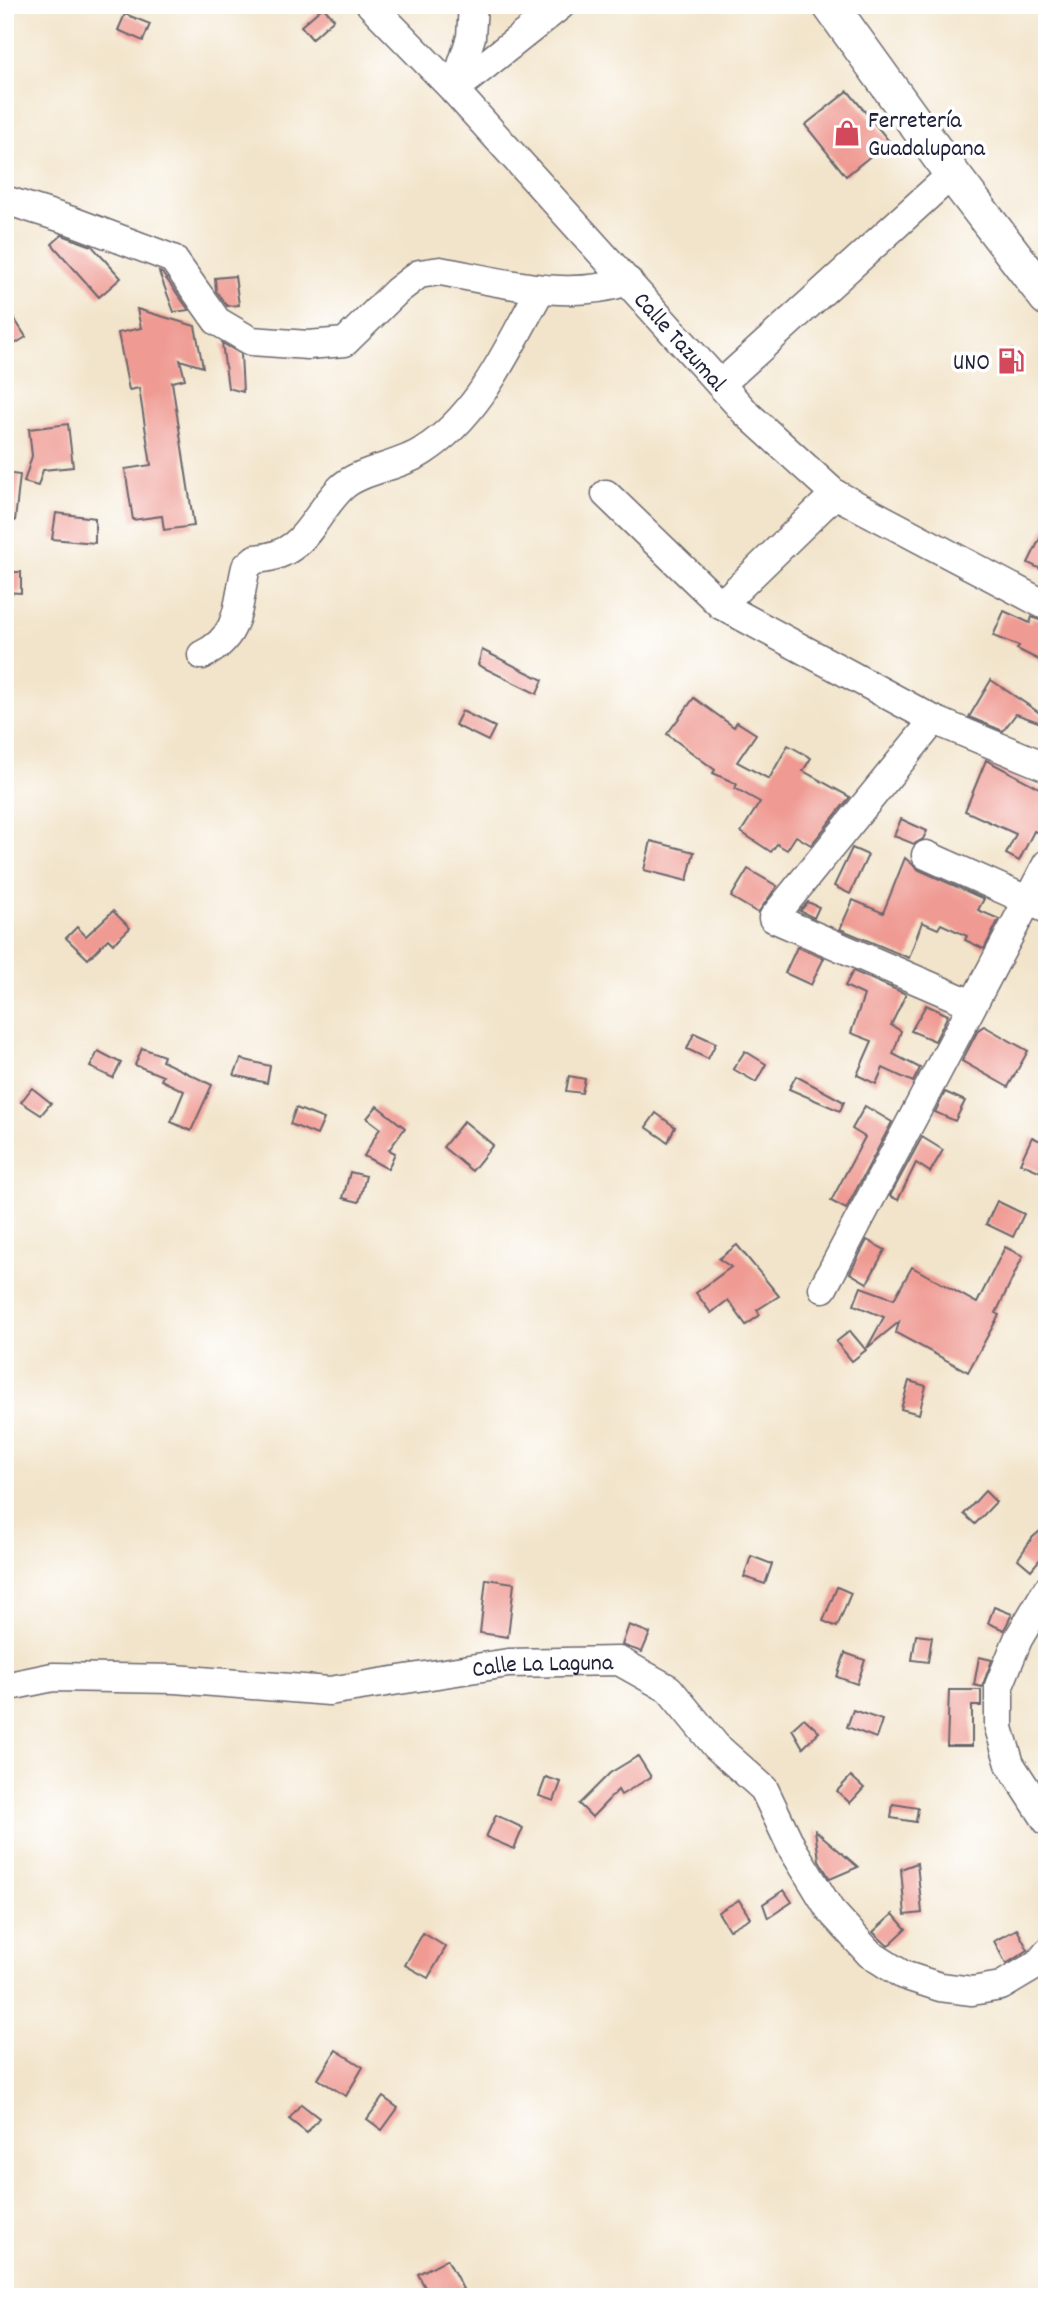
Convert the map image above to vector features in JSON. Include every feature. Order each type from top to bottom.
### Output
[{"type":"main road","points":[[830,5],[951,174],[1047,298]]},
{"type":"street","points":[[454,90],[471,37],[473,5]]},
{"type":"street","points":[[454,90],[561,5]]},
{"type":"street","name":"Calle Tazumal","points":[[370,6],[454,90],[746,413],[835,494],[1047,606]]},
{"type":"street","points":[[721,384],[951,174]]},
{"type":"street","points":[[5,200],[72,221],[173,259],[217,321],[251,341],[308,345],[345,342],[397,291],[419,274],[440,271],[541,289],[600,291],[628,281]]},
{"type":"street","points":[[202,654],[226,639],[243,599],[246,567],[255,559],[271,558],[291,549],[313,527],[342,487],[354,478],[406,463],[456,428],[478,397],[541,289]]},
{"type":"street","points":[[721,605],[835,494]]},
{"type":"street","points":[[606,495],[721,605],[934,720],[1047,767]]},
{"type":"street","points":[[934,720],[772,918],[972,1004]]},
{"type":"street","points":[[926,855],[1036,906]]},
{"type":"street","points":[[823,1288],[896,1156],[972,1004],[1036,906],[1047,864]]},
{"type":"street","points":[[1047,1590],[1018,1639],[999,1686],[999,1728],[1010,1764],[1047,1821]]},
{"type":"street","name":"Calle La Laguna","points":[[5,1687],[53,1677],[148,1678],[329,1691],[508,1663],[619,1661],[668,1689],[716,1746],[764,1789],[792,1849],[830,1910],[870,1954],[903,1975],[940,1987],[972,1991],[1001,1986],[1038,1965],[1047,1953]]},
{"type":"building","points":[[323,7],[334,19],[312,39],[301,26]]},
{"type":"building","points":[[125,14],[150,24],[143,41],[118,30]]},
{"type":"building","name":"Ferretería Guadalupana","points":[[848,91],[889,141],[846,176],[805,125]]},
{"type":"building","points":[[62,235],[92,246],[121,278],[99,297],[52,244]]},
{"type":"building","points":[[159,272],[162,273],[189,310],[174,312]]},
{"type":"building","points":[[235,276],[239,305],[227,306],[216,291],[215,278]]},
{"type":"building","points":[[5,304],[26,337],[5,350]]},
{"type":"building","points":[[137,309],[195,326],[203,367],[180,360],[185,379],[172,382],[194,526],[164,530],[162,516],[133,520],[125,469],[151,465],[139,388],[129,390],[118,333],[141,328]]},
{"type":"building","points":[[222,343],[241,354],[243,392],[228,388]]},
{"type":"building","name":"UNO","points":[[1012,350],[1022,361],[1010,371],[1000,360]]},
{"type":"building","points":[[68,424],[73,467],[43,470],[38,486],[24,482],[32,456],[29,429]]},
{"type":"building","points":[[5,473],[20,475],[15,521],[5,520]]},
{"type":"building","points":[[56,513],[95,518],[95,543],[52,539]]},
{"type":"building","points":[[1047,524],[1047,572],[1028,563]]},
{"type":"building","points":[[5,572],[21,572],[21,593],[5,592]]},
{"type":"building","points":[[1004,611],[1030,623],[1032,617],[1047,623],[1047,664],[1017,649],[1019,646],[993,636]]},
{"type":"building","points":[[482,650],[543,680],[537,694],[478,665]]},
{"type":"building","points":[[991,680],[1047,718],[1047,725],[1016,714],[1003,731],[969,717]]},
{"type":"building","points":[[694,698],[734,727],[737,722],[756,734],[737,762],[769,779],[788,745],[811,758],[803,771],[850,797],[811,845],[796,836],[787,850],[777,844],[771,852],[741,832],[760,802],[735,788],[737,784],[713,773],[715,770],[667,734]]},
{"type":"building","points":[[462,711],[495,727],[488,741],[455,725]]},
{"type":"building","points":[[986,760],[1047,792],[1047,836],[1034,831],[1019,861],[1006,854],[1016,834],[965,811]]},
{"type":"building","points":[[901,819],[927,831],[923,839],[914,844],[894,836]]},
{"type":"building","points":[[651,841],[694,852],[687,881],[644,870]]},
{"type":"building","points":[[852,848],[868,855],[850,894],[834,886]]},
{"type":"building","points":[[905,858],[919,870],[984,899],[978,910],[999,919],[984,949],[965,940],[967,936],[941,924],[938,929],[922,922],[909,958],[840,929],[853,900],[883,913]]},
{"type":"building","points":[[748,869],[777,886],[758,913],[731,897]]},
{"type":"building","points":[[808,902],[819,907],[814,918],[800,911]]},
{"type":"building","points":[[113,911],[130,928],[113,944],[108,939],[88,959],[66,938],[77,927],[86,936]]},
{"type":"building","points":[[797,947],[824,958],[811,985],[785,973]]},
{"type":"building","points":[[853,971],[906,994],[891,1025],[901,1031],[893,1054],[920,1068],[913,1082],[883,1068],[876,1084],[857,1075],[872,1041],[851,1033],[864,995],[845,986]]},
{"type":"building","points":[[926,1005],[948,1015],[935,1041],[911,1031]]},
{"type":"building","points":[[984,1026],[1028,1051],[1008,1087],[962,1061],[978,1030]]},
{"type":"building","points":[[694,1033],[716,1043],[708,1059],[687,1049]]},
{"type":"building","points":[[142,1048],[164,1056],[162,1061],[212,1085],[191,1131],[171,1122],[184,1091],[161,1080],[163,1076],[135,1065]]},
{"type":"building","points":[[98,1051],[121,1063],[113,1078],[90,1067]]},
{"type":"building","points":[[745,1051],[766,1064],[756,1082],[733,1069]]},
{"type":"building","points":[[241,1059],[270,1066],[267,1083],[234,1075]]},
{"type":"building","points":[[569,1076],[585,1079],[582,1093],[566,1091]]},
{"type":"building","points":[[796,1076],[844,1102],[840,1111],[789,1089]]},
{"type":"building","points":[[32,1088],[51,1103],[41,1115],[21,1102]]},
{"type":"building","points":[[945,1092],[965,1101],[955,1121],[935,1112]]},
{"type":"building","points":[[377,1106],[405,1128],[389,1150],[395,1153],[388,1169],[364,1156],[380,1128],[367,1118]]},
{"type":"building","points":[[865,1106],[892,1122],[846,1209],[831,1201],[865,1137],[852,1129]]},
{"type":"building","points":[[296,1108],[324,1119],[317,1135],[290,1124]]},
{"type":"building","points":[[656,1113],[675,1127],[668,1142],[646,1127]]},
{"type":"building","points":[[464,1121],[493,1145],[472,1171],[443,1147]]},
{"type":"building","points":[[922,1137],[943,1150],[930,1172],[916,1163],[898,1200],[890,1196]]},
{"type":"building","points":[[1032,1137],[1047,1144],[1047,1160],[1041,1172],[1020,1163]]},
{"type":"building","points":[[350,1172],[366,1176],[359,1202],[343,1198]]},
{"type":"building","points":[[997,1201],[1024,1214],[1013,1237],[986,1224]]},
{"type":"building","points":[[867,1240],[885,1250],[867,1283],[850,1273]]},
{"type":"building","points":[[737,1245],[779,1296],[757,1310],[760,1315],[746,1325],[728,1300],[711,1313],[696,1293],[731,1267],[719,1259]]},
{"type":"building","points":[[1005,1247],[1023,1256],[996,1313],[999,1315],[968,1372],[896,1333],[899,1322],[867,1348],[884,1317],[854,1305],[861,1287],[894,1299],[912,1267],[977,1303]]},
{"type":"building","points":[[850,1331],[866,1350],[852,1361],[836,1342]]},
{"type":"building","points":[[909,1381],[926,1386],[919,1414],[901,1409]]},
{"type":"building","points":[[985,1491],[996,1502],[975,1524],[964,1514]]},
{"type":"building","points":[[1047,1525],[1047,1551],[1031,1570],[1018,1559],[1032,1538]]},
{"type":"building","points":[[751,1556],[772,1564],[765,1584],[744,1577]]},
{"type":"building","points":[[486,1579],[514,1583],[508,1637],[480,1633]]},
{"type":"building","points":[[837,1587],[851,1593],[837,1627],[823,1621]]},
{"type":"building","points":[[994,1607],[1012,1614],[1004,1630],[988,1623]]},
{"type":"building","points":[[629,1625],[650,1633],[642,1652],[622,1645]]},
{"type":"building","points":[[916,1635],[932,1637],[928,1662],[912,1660]]},
{"type":"building","points":[[845,1653],[865,1660],[857,1684],[837,1677]]},
{"type":"building","points":[[979,1657],[992,1660],[982,1687],[974,1685]]},
{"type":"building","points":[[949,1690],[981,1690],[981,1706],[972,1706],[972,1746],[947,1746]]},
{"type":"building","points":[[853,1710],[882,1720],[876,1738],[847,1727]]},
{"type":"building","points":[[804,1718],[819,1732],[803,1748],[792,1729]]},
{"type":"building","points":[[638,1756],[651,1777],[621,1795],[618,1790],[592,1817],[579,1804],[610,1773]]},
{"type":"building","points":[[851,1776],[864,1788],[850,1803],[837,1791]]},
{"type":"building","points":[[546,1777],[561,1782],[554,1801],[539,1796]]},
{"type":"building","points":[[893,1804],[918,1808],[916,1822],[891,1818]]},
{"type":"building","points":[[496,1815],[523,1828],[514,1849],[486,1837]]},
{"type":"building","points":[[815,1830],[858,1867],[830,1879],[819,1860]]},
{"type":"building","points":[[917,1863],[922,1913],[905,1915],[901,1869]]},
{"type":"building","points":[[784,1890],[792,1902],[768,1918],[763,1904]]},
{"type":"building","points":[[739,1900],[750,1918],[729,1930],[718,1912]]},
{"type":"building","points":[[893,1914],[906,1929],[888,1946],[873,1932]]},
{"type":"building","points":[[1017,1929],[1028,1950],[1006,1964],[994,1941]]},
{"type":"building","points":[[423,1933],[446,1947],[428,1978],[405,1965]]},
{"type":"building","points":[[336,2050],[363,2067],[346,2096],[318,2079]]},
{"type":"building","points":[[383,2097],[398,2108],[382,2130],[367,2119]]},
{"type":"building","points":[[301,2104],[319,2118],[307,2133],[289,2119]]},
{"type":"building","points":[[447,2259],[463,2289],[448,2297],[430,2297],[418,2274]]},
{"type":"place","name":"Ferretería Guadalupana","points":[[847,133]]},
{"type":"place","name":"UNO","points":[[1011,361]]}]
